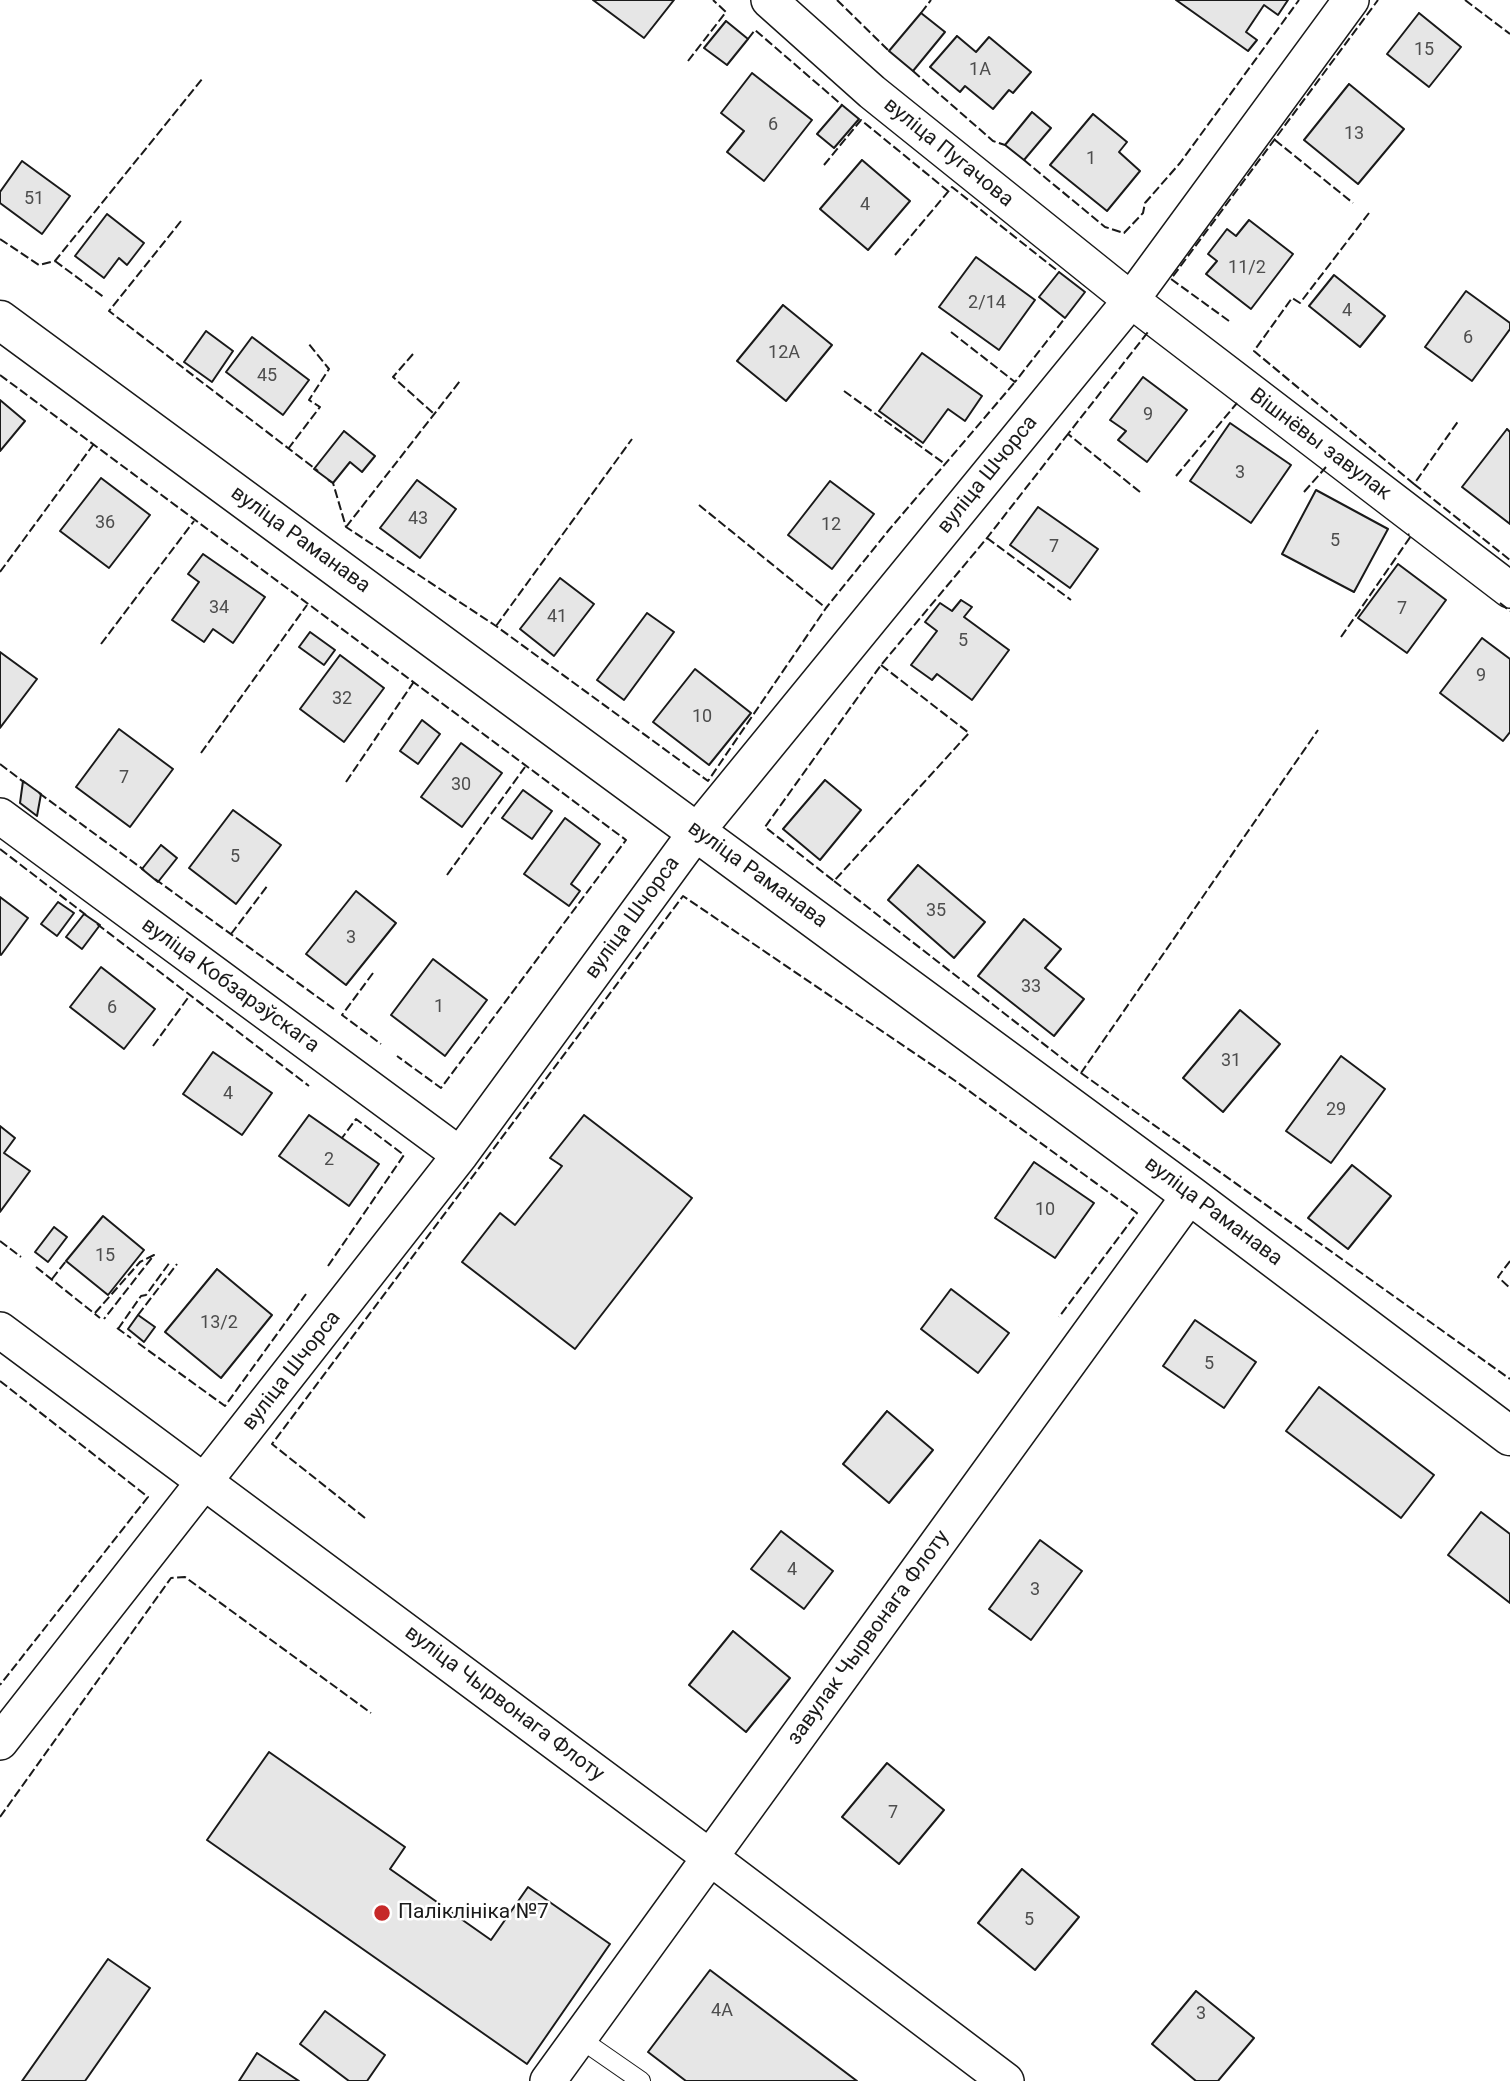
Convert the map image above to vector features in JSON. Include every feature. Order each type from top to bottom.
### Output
[{"type":"main road","name":"вуліца Раманава","points":[[0,320],[1190,1195],[1510,1436]]},
{"type":"street","name":"вуліца Пугачова","points":[[769,0],[873,92],[1131,300]]},
{"type":"street","name":"вуліца Шчорса","points":[[0,1742],[460,1155],[697,831],[1131,300],[1351,0]]},
{"type":"street","name":"Вішнёвы завулак","points":[[1131,300],[1510,590]]},
{"type":"street","name":"вуліца Кобзарэўскага","points":[[0,816],[460,1155]]},
{"type":"street","name":"завулак Чырвонага Флоту","points":[[548,2081],[1190,1195]]},
{"type":"street","name":"вуліца Чырвонага Флоту","points":[[0,1330],[1006,2081]]},
{"type":"lane","points":[[579,2038],[641,2081]]},
{"type":"building","points":[[593,0],[674,0],[644,38]]},
{"type":"building","points":[[1176,0],[1288,0],[1278,15],[1264,5],[1246,32],[1257,40],[1248,51]]},
{"type":"building","points":[[921,13],[945,32],[913,71],[889,51]]},
{"type":"building","points":[[1419,13],[1461,47],[1429,87],[1387,54]]},
{"type":"building","points":[[726,21],[748,39],[727,65],[704,48]]},
{"type":"building","points":[[957,36],[976,52],[989,37],[1031,72],[1013,93],[1009,90],[993,109],[965,86],[960,92],[930,67]]},
{"type":"building","points":[[752,73],[812,120],[764,181],[727,152],[744,131],[721,113]]},
{"type":"building","points":[[1349,84],[1404,129],[1358,184],[1304,140]]},
{"type":"building","points":[[842,105],[859,119],[834,148],[817,134]]},
{"type":"building","points":[[1032,112],[1051,128],[1024,160],[1005,145]]},
{"type":"building","points":[[1093,114],[1127,142],[1119,152],[1140,171],[1107,211],[1050,165]]},
{"type":"building","points":[[862,160],[910,201],[868,250],[820,209]]},
{"type":"building","points":[[22,161],[70,196],[42,234],[0,203],[0,192]]},
{"type":"building","points":[[107,214],[144,243],[127,265],[119,258],[104,278],[75,256]]},
{"type":"building","points":[[1249,220],[1293,254],[1251,309],[1206,274],[1217,261],[1208,254],[1227,229],[1236,236]]},
{"type":"building","points":[[976,257],[1035,300],[999,350],[939,307]]},
{"type":"building","points":[[1059,272],[1085,292],[1065,318],[1039,297]]},
{"type":"building","points":[[1334,275],[1385,316],[1360,347],[1309,306]]},
{"type":"building","points":[[1466,291],[1510,323],[1510,329],[1472,381],[1425,347]]},
{"type":"building","points":[[783,305],[832,345],[786,401],[737,361]]},
{"type":"building","points":[[206,331],[233,351],[212,382],[184,362]]},
{"type":"building","points":[[252,337],[309,380],[283,415],[226,372]]},
{"type":"building","points":[[922,353],[982,396],[965,421],[948,409],[923,443],[879,411]]},
{"type":"building","points":[[1143,377],[1187,410],[1147,462],[1118,440],[1126,431],[1110,420]]},
{"type":"building","points":[[0,400],[25,421],[0,451]]},
{"type":"building","points":[[1230,423],[1291,465],[1251,523],[1190,481]]},
{"type":"building","points":[[1507,429],[1510,432],[1510,524],[1462,487]]},
{"type":"building","points":[[344,431],[375,456],[362,472],[350,462],[333,483],[314,469]]},
{"type":"building","points":[[101,478],[150,515],[109,568],[60,531]]},
{"type":"building","points":[[417,480],[456,509],[420,558],[380,528]]},
{"type":"building","points":[[830,481],[874,514],[832,569],[788,535]]},
{"type":"building","points":[[1316,490],[1388,529],[1354,592],[1282,554]]},
{"type":"building","points":[[1038,507],[1098,549],[1070,588],[1010,545]]},
{"type":"building","points":[[203,554],[265,597],[233,643],[213,629],[204,642],[172,620],[199,582],[188,574]]},
{"type":"building","points":[[1398,564],[1446,600],[1407,653],[1358,618]]},
{"type":"building","points":[[560,578],[594,604],[554,656],[520,629]]},
{"type":"building","points":[[961,600],[972,607],[964,617],[1009,650],[972,700],[937,674],[932,680],[911,665],[937,631],[925,622],[940,603],[952,611]]},
{"type":"building","points":[[647,613],[674,632],[624,700],[597,680]]},
{"type":"building","points":[[310,632],[335,650],[324,665],[299,647]]},
{"type":"building","points":[[1482,638],[1510,659],[1510,732],[1503,741],[1440,693]]},
{"type":"building","points":[[0,652],[37,679],[0,728]]},
{"type":"building","points":[[340,655],[384,688],[344,742],[300,709]]},
{"type":"building","points":[[695,669],[751,713],[709,765],[653,722]]},
{"type":"building","points":[[422,720],[440,734],[418,764],[400,751]]},
{"type":"building","points":[[119,729],[173,769],[130,827],[76,787]]},
{"type":"building","points":[[461,743],[502,773],[462,827],[421,797]]},
{"type":"building","points":[[825,780],[861,810],[820,860],[783,829]]},
{"type":"building","points":[[23,781],[41,794],[37,816],[20,803]]},
{"type":"building","points":[[523,790],[552,811],[532,839],[502,818]]},
{"type":"building","points":[[233,810],[281,845],[236,904],[189,868]]},
{"type":"building","points":[[565,818],[600,844],[571,884],[580,891],[569,906],[524,874]]},
{"type":"building","points":[[161,845],[177,858],[158,882],[142,869]]},
{"type":"building","points":[[918,865],[985,922],[954,958],[888,900]]},
{"type":"building","points":[[356,891],[396,923],[346,985],[306,954]]},
{"type":"building","points":[[0,897],[28,918],[1,955],[0,954]]},
{"type":"building","points":[[58,902],[74,913],[57,936],[41,924]]},
{"type":"building","points":[[84,914],[100,925],[82,949],[66,937]]},
{"type":"building","points":[[1024,919],[1061,949],[1045,968],[1084,999],[1054,1036],[978,976]]},
{"type":"building","points":[[433,959],[487,1000],[445,1056],[391,1015]]},
{"type":"building","points":[[101,967],[155,1009],[124,1049],[70,1007]]},
{"type":"building","points":[[1240,1010],[1280,1044],[1223,1112],[1183,1078]]},
{"type":"building","points":[[213,1052],[272,1093],[242,1135],[183,1094]]},
{"type":"building","points":[[1341,1056],[1385,1089],[1331,1163],[1286,1131]]},
{"type":"building","points":[[309,1115],[379,1164],[349,1206],[279,1156]]},
{"type":"building","points":[[584,1115],[692,1198],[575,1349],[462,1262],[500,1213],[515,1225],[562,1166],[550,1158]]},
{"type":"building","points":[[0,1126],[15,1138],[4,1153],[30,1171],[0,1212]]},
{"type":"building","points":[[1034,1162],[1094,1203],[1055,1258],[995,1218]]},
{"type":"building","points":[[1352,1165],[1391,1196],[1348,1249],[1308,1218]]},
{"type":"building","points":[[103,1216],[144,1250],[108,1295],[66,1261]]},
{"type":"building","points":[[54,1227],[67,1237],[48,1262],[35,1252]]},
{"type":"building","points":[[217,1269],[272,1315],[221,1378],[165,1332]]},
{"type":"building","points":[[951,1289],[1009,1333],[978,1373],[921,1329]]},
{"type":"building","points":[[138,1315],[155,1327],[144,1342],[128,1329]]},
{"type":"building","points":[[1195,1320],[1256,1362],[1224,1408],[1163,1366]]},
{"type":"building","points":[[1319,1387],[1434,1475],[1401,1518],[1286,1431]]},
{"type":"building","points":[[887,1411],[933,1450],[889,1503],[843,1464]]},
{"type":"building","points":[[1481,1512],[1510,1534],[1510,1603],[1448,1555]]},
{"type":"building","points":[[781,1531],[833,1571],[804,1609],[751,1569]]},
{"type":"building","points":[[1040,1540],[1082,1571],[1031,1640],[989,1609]]},
{"type":"building","points":[[733,1631],[790,1678],[746,1732],[689,1685]]},
{"type":"building","name":"Паліклініка №7","points":[[269,1752],[405,1847],[390,1869],[491,1940],[528,1887],[610,1944],[527,2064],[207,1840]]},
{"type":"building","points":[[887,1763],[944,1810],[899,1864],[842,1817]]},
{"type":"building","points":[[1022,1869],[1079,1917],[1035,1970],[978,1923]]},
{"type":"building","points":[[108,1959],[150,1988],[85,2081],[22,2081]]},
{"type":"building","points":[[710,1970],[857,2081],[686,2081],[648,2052]]},
{"type":"building","points":[[1196,1991],[1254,2038],[1218,2081],[1196,2081],[1152,2044]]},
{"type":"building","points":[[325,2011],[385,2055],[367,2081],[349,2081],[300,2044]]},
{"type":"building","points":[[257,2053],[299,2081],[239,2081]]},
{"type":"fence","points":[[688,61],[726,12],[713,0]]},
{"type":"fence","points":[[837,0],[889,51]]},
{"type":"fence","points":[[921,13],[931,0]]},
{"type":"fence","points":[[1024,160],[1105,227],[1124,233],[1143,213],[1145,203],[1180,163],[1299,0]]},
{"type":"fence","points":[[1229,321],[1171,279],[1378,0]]},
{"type":"fence","points":[[1465,0],[1510,34]]},
{"type":"fence","points":[[748,39],[755,30],[842,105]]},
{"type":"fence","points":[[913,71],[993,141],[1005,145]]},
{"type":"fence","points":[[0,239],[39,265],[55,261],[203,78]]},
{"type":"fence","points":[[824,165],[861,120],[948,191]]},
{"type":"fence","points":[[1275,140],[1353,203]]},
{"type":"fence","points":[[895,255],[952,187],[1059,272]]},
{"type":"fence","points":[[1369,213],[1300,303],[1292,298],[1254,351],[1414,484],[1459,420]]},
{"type":"fence","points":[[181,221],[109,311],[318,471]]},
{"type":"fence","points":[[55,261],[105,298]]},
{"type":"fence","points":[[951,332],[1015,382],[1065,318]]},
{"type":"fence","points":[[1140,492],[1068,434],[1148,332]]},
{"type":"fence","points":[[288,449],[320,407],[309,400],[329,369],[308,343]]},
{"type":"fence","points":[[413,354],[393,377],[433,413]]},
{"type":"fence","points":[[0,375],[626,840],[441,1088],[397,1056]]},
{"type":"fence","points":[[346,527],[460,381]]},
{"type":"fence","points":[[328,480],[333,483],[346,527],[496,626],[708,781],[826,608],[1015,382]]},
{"type":"fence","points":[[844,391],[945,464]]},
{"type":"fence","points":[[1176,476],[1237,403]]},
{"type":"fence","points":[[881,665],[969,733],[834,881],[765,827],[881,665],[987,538],[1068,434]]},
{"type":"fence","points":[[496,626],[632,439]]},
{"type":"fence","points":[[0,572],[93,445]]},
{"type":"fence","points":[[1304,492],[1326,467]]},
{"type":"fence","points":[[1414,484],[1510,560]]},
{"type":"fence","points":[[699,505],[826,608]]},
{"type":"fence","points":[[101,644],[194,521]]},
{"type":"fence","points":[[1341,637],[1411,536],[1408,534]]},
{"type":"fence","points":[[987,538],[1071,600]]},
{"type":"fence","points":[[1500,603],[1510,611]]},
{"type":"fence","points":[[201,753],[307,605]]},
{"type":"fence","points":[[346,782],[413,683]]},
{"type":"fence","points":[[834,881],[1081,1073],[1318,730]]},
{"type":"fence","points":[[0,764],[25,783]]},
{"type":"fence","points":[[447,875],[525,767]]},
{"type":"fence","points":[[39,793],[144,870]]},
{"type":"fence","points":[[0,849],[86,915]]},
{"type":"fence","points":[[155,879],[334,1009]]},
{"type":"fence","points":[[231,934],[268,885]]},
{"type":"fence","points":[[365,1518],[272,1444],[683,896],[954,1080],[1137,1213],[1059,1317]]},
{"type":"fence","points":[[97,924],[309,1086]]},
{"type":"fence","points":[[373,973],[342,1015],[381,1044]]},
{"type":"fence","points":[[153,1046],[190,995]]},
{"type":"fence","points":[[1081,1073],[1510,1379]]},
{"type":"fence","points":[[328,1266],[404,1155],[356,1119],[342,1138]]},
{"type":"fence","points":[[0,1241],[21,1257]]},
{"type":"fence","points":[[95,1313],[140,1262],[154,1255],[104,1319]]},
{"type":"fence","points":[[52,1279],[66,1261]]},
{"type":"fence","points":[[1510,1261],[1498,1277],[1510,1288]]},
{"type":"fence","points":[[118,1329],[170,1262]]},
{"type":"fence","points":[[138,1315],[177,1264]]},
{"type":"fence","points":[[36,1267],[100,1318]]},
{"type":"fence","points":[[138,1343],[225,1406],[306,1294]]},
{"type":"fence","points":[[117,1328],[131,1338]]},
{"type":"fence","points":[[0,1381],[148,1497],[0,1685]]},
{"type":"fence","points":[[0,1817],[171,1578],[185,1577],[371,1713]]},
{"type":"place","name":"Паліклініка №7","points":[[382,1913]]}]
